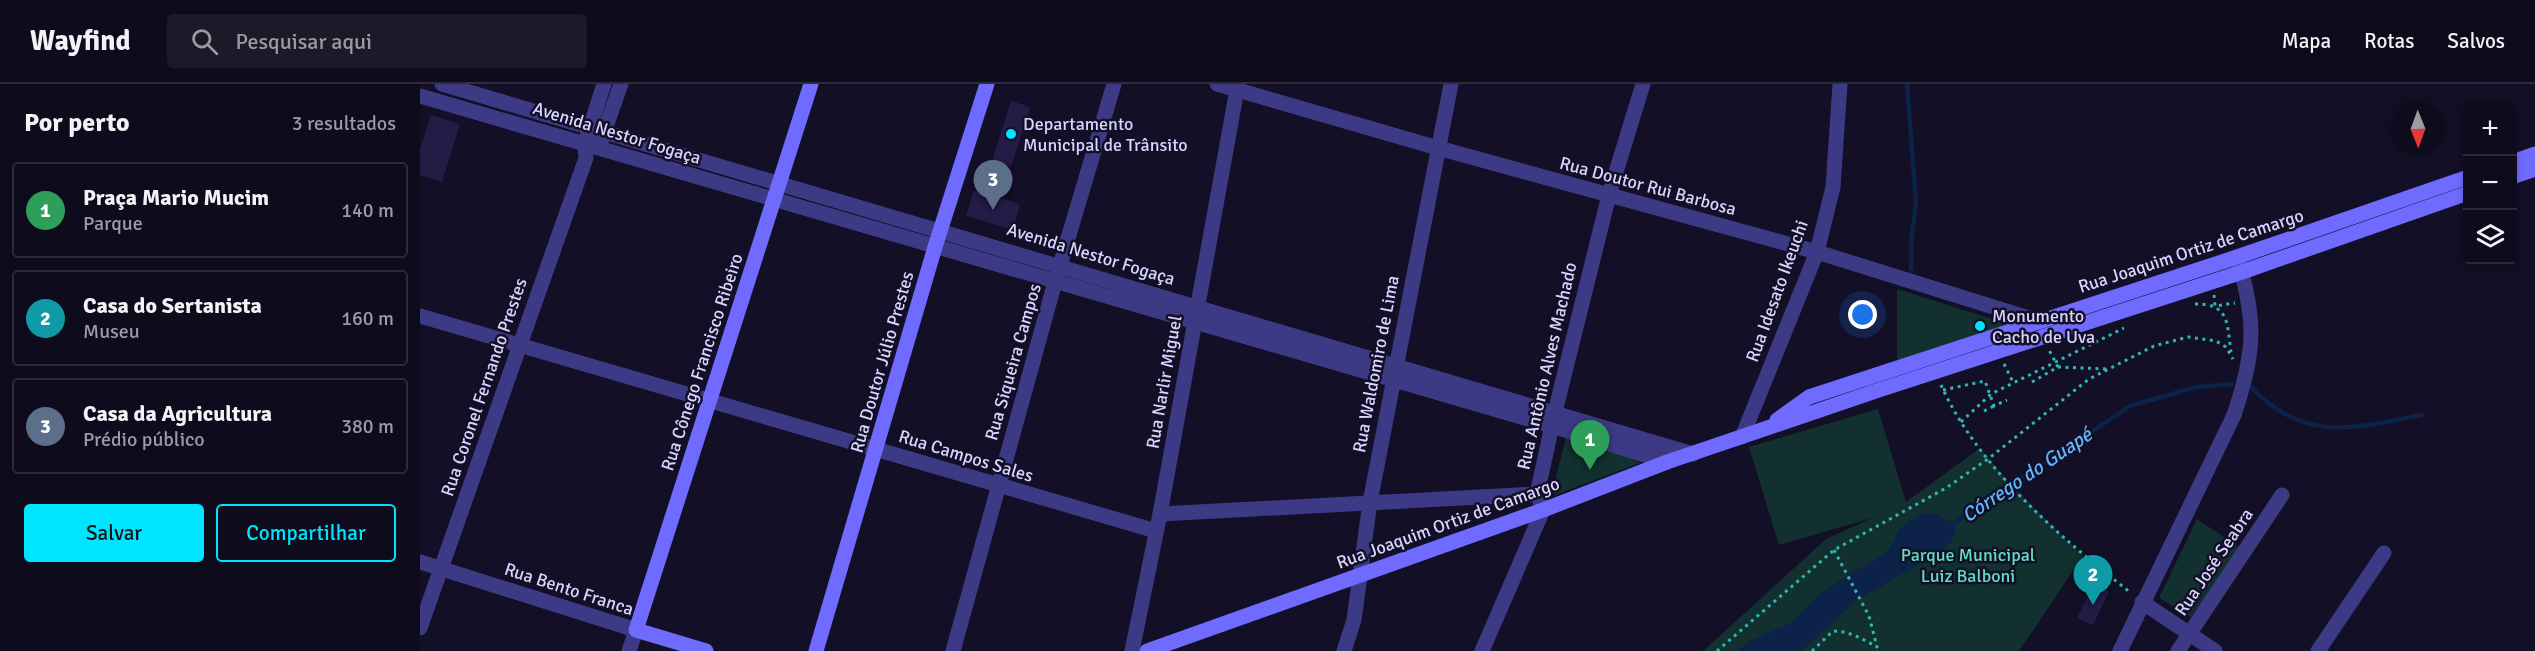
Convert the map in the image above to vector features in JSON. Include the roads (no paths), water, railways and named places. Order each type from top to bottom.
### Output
[{"type":"main road","name":"Rua Cônego Francisco Ribeiro","points":[[636,630],[811,84]]},
{"type":"main road","name":"Rua Doutor Júlio Prestes","points":[[816,651],[935,247],[987,84]]},
{"type":"main road","points":[[2517,160],[2535,154]]},
{"type":"main road","points":[[2517,175],[2535,169]]},
{"type":"main road","name":"Rua Joaquim Ortiz de Camargo","points":[[1762,430],[1809,397],[2463,179]]},
{"type":"main road","name":"Rua Joaquim Ortiz de Camargo","points":[[1147,651],[1543,510],[1667,462],[2242,272],[2463,195]]},
{"type":"main road","name":"Rua Bento Franca","points":[[636,630],[706,651]]},
{"type":"street","name":"Avenida Nestor Fogaça","points":[[443,84],[1306,339],[1394,373]]},
{"type":"street","points":[[439,101],[443,84]]},
{"type":"street","name":"Rua Coronel Fernando Prestes","points":[[597,129],[604,84]]},
{"type":"street","name":"Rua Coronel Fernando Prestes","points":[[420,628],[597,129],[621,84]]},
{"type":"street","name":"Rua Siqueira Campos","points":[[953,651],[1055,282],[1114,84]]},
{"type":"street","name":"Rua Doutor Rui Barbosa","points":[[1217,84],[1237,87],[1438,148],[1816,252],[2067,330]]},
{"type":"street","name":"Rua Waldomiro de Lima","points":[[1344,651],[1354,620],[1370,502],[1450,84]]},
{"type":"street","name":"Rua Antônio Alves Machado","points":[[1543,510],[1538,494],[1553,419],[1609,195],[1643,84]]},
{"type":"street","name":"Rua Idesato Ikeuchi","points":[[1742,437],[1816,252],[1833,188],[1840,84]]},
{"type":"street","name":"Rua Narlir Miguel","points":[[1132,651],[1160,514],[1237,87]]},
{"type":"street","name":"Avenida Nestor Fogaça","points":[[420,96],[590,149],[675,171],[1301,354],[1394,373],[1553,419],[1693,454]]},
{"type":"street","points":[[675,171],[681,154]]},
{"type":"street","points":[[2120,651],[2220,446],[2246,380],[2252,349],[2253,320],[2237,256]]},
{"type":"street","name":"Rua Campos Sales","points":[[420,316],[1155,531]]},
{"type":"street","points":[[1248,339],[1253,324]]},
{"type":"street","points":[[1301,354],[1306,339]]},
{"type":"street","name":"Avenida Nestor Fogaça","points":[[1553,419],[1667,462]]},
{"type":"street","points":[[1160,514],[1538,494]]},
{"type":"street","name":"Rua José Seabra","points":[[2178,651],[2282,495]]},
{"type":"street","points":[[1482,651],[1543,510]]},
{"type":"street","points":[[2318,651],[2384,553]]},
{"type":"street","name":"Rua Bento Franca","points":[[420,562],[636,630]]},
{"type":"street","points":[[2142,602],[2216,651]]},
{"type":"street","name":"Rua Cônego Francisco Ribeiro","points":[[629,651],[636,630]]},
{"type":"water","points":[[1935,513],[1954,523],[1954,536],[1947,546],[1856,601],[1801,651],[1737,651],[1749,641],[1789,624],[1825,590],[1889,550],[1899,530],[1911,520],[1923,514]]},
{"type":"waterway","points":[[1907,84],[1916,203],[1911,243],[1911,271]]},
{"type":"waterway","name":"Córrego do Guapé","points":[[1950,526],[2000,489],[2034,471],[2130,406],[2197,387],[2232,384]]},
{"type":"waterway","name":"Córrego do Guapé","points":[[2251,387],[2271,405],[2291,417],[2311,424],[2352,427],[2422,415]]},
{"type":"place","name":"Departamento Municipal de Trânsito","points":[[1011,134]]},
{"type":"place","name":"Casa da Agricultura","points":[[993,210]]},
{"type":"place","name":"Monumento Cacho de Uva","points":[[1980,326]]},
{"type":"place","name":"Praça Mario Mucim","points":[[1590,470]]},
{"type":"place","name":"Casa do Sertanista","points":[[2093,605]]},
{"type":"park label","name":"Parque Municipal Luiz Balboni","points":[[1968,565]]}]
